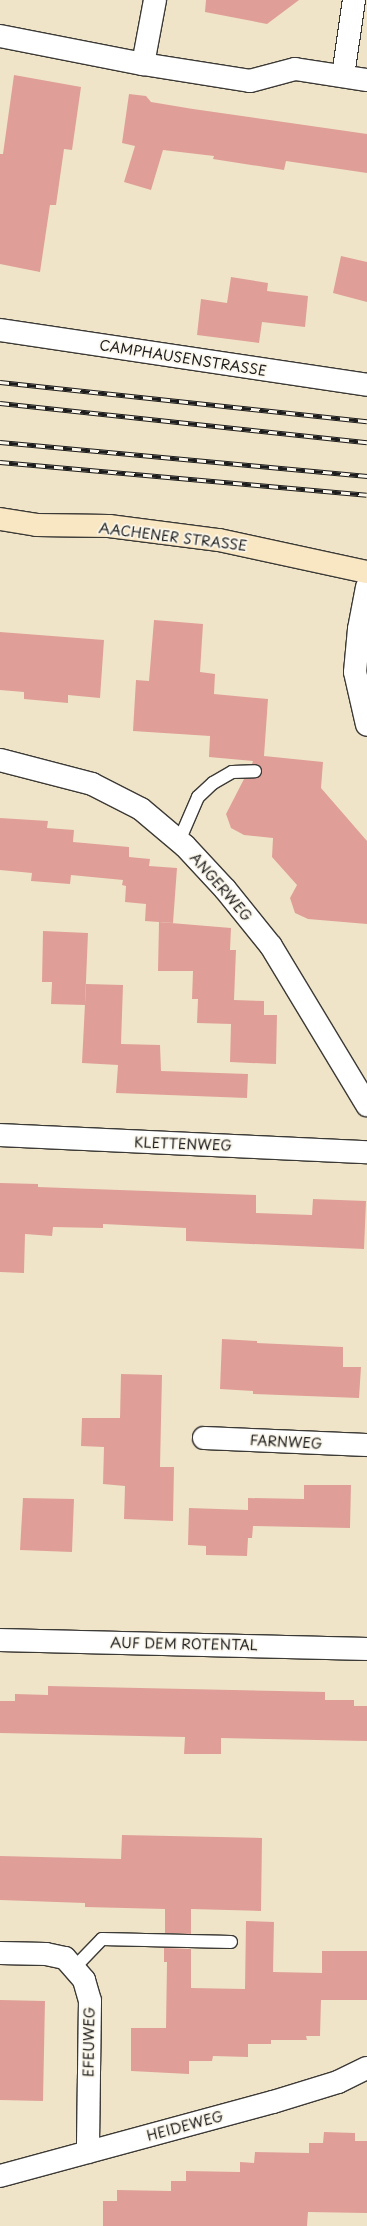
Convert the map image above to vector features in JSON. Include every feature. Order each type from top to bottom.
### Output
[{"type":"main road","name":"AACHENER STRASSE","points":[[0,520],[37,525],[109,526],[219,540],[367,572]]},
{"type":"street","points":[[143,64],[155,0]]},
{"type":"street","points":[[343,76],[354,0]]},
{"type":"street","points":[[0,36],[143,64],[250,81],[295,69],[367,80]]},
{"type":"street","name":"CAMPHAUSENSTRASSE","points":[[0,330],[367,385]]},
{"type":"street","points":[[367,587],[359,629],[355,672],[367,725]]},
{"type":"street","name":"ANGERWEG","points":[[0,760],[92,784],[141,809],[180,841],[225,889],[271,946],[367,1105]]},
{"type":"street","name":"KLETTENWEG","points":[[0,1135],[367,1152]]},
{"type":"street","name":"FARNWEG","points":[[204,1438],[367,1445]]},
{"type":"street","name":"AUF DEM ROTENTAL","points":[[0,1640],[367,1648]]},
{"type":"street","name":"EFEUWEG","points":[[0,1953],[46,1954],[65,1958],[84,1980],[90,2001],[88,2152]]},
{"type":"street","name":"HEIDEWEG","points":[[0,2176],[273,2102],[338,2082],[367,2068]]},
{"type":"lane","points":[[180,841],[198,797],[212,783],[232,772],[255,771]]},
{"type":"lane","points":[[74,1967],[102,1939],[231,1942]]},
{"type":"building","points":[[206,0],[299,0],[267,24],[205,12]]},
{"type":"building","points":[[14,75],[81,87],[72,150],[64,149],[56,205],[50,205],[40,272],[0,264],[0,154],[3,154]]},
{"type":"building","points":[[129,94],[146,96],[151,102],[367,134],[367,173],[286,161],[284,170],[213,159],[214,156],[163,150],[151,190],[124,182],[135,146],[122,143]]},
{"type":"building","points":[[341,256],[367,262],[367,302],[333,293]]},
{"type":"building","points":[[231,277],[268,283],[267,291],[308,296],[305,327],[262,322],[259,343],[197,335],[201,299],[227,303]]},
{"type":"building","points":[[154,620],[203,624],[200,672],[215,674],[214,694],[268,699],[264,756],[323,762],[321,788],[367,841],[367,924],[308,919],[295,913],[290,898],[297,885],[272,857],[273,838],[244,835],[231,828],[226,814],[244,779],[256,778],[261,775],[262,770],[259,765],[252,764],[253,761],[209,757],[210,736],[133,731],[136,680],[149,681]]},
{"type":"building","points":[[0,632],[104,640],[100,698],[68,695],[68,703],[24,699],[24,692],[0,690]]},
{"type":"building","points":[[0,818],[48,821],[47,828],[74,830],[73,842],[129,847],[129,857],[150,859],[149,866],[177,868],[173,923],[145,921],[146,904],[125,902],[126,886],[122,885],[123,880],[71,875],[70,884],[31,881],[32,873],[0,870]]},
{"type":"building","points":[[159,922],[231,928],[230,950],[236,950],[234,1000],[264,1001],[264,1015],[277,1015],[276,1064],[230,1062],[231,1024],[197,1023],[198,999],[192,999],[193,971],[158,971]]},
{"type":"building","points":[[43,931],[88,933],[85,1005],[51,1004],[52,982],[42,982]]},
{"type":"building","points":[[86,984],[123,985],[121,1044],[160,1045],[161,1071],[248,1074],[247,1098],[116,1093],[118,1065],[82,1063]]},
{"type":"building","points":[[0,1183],[38,1184],[38,1187],[256,1195],[256,1213],[312,1215],[313,1199],[366,1201],[364,1249],[186,1241],[186,1228],[103,1224],[103,1228],[53,1227],[52,1236],[25,1234],[24,1273],[0,1272]]},
{"type":"building","points":[[222,1339],[257,1341],[257,1343],[343,1347],[343,1367],[361,1367],[359,1398],[253,1394],[253,1391],[220,1389]]},
{"type":"building","points":[[121,1374],[162,1375],[160,1467],[174,1467],[173,1521],[124,1519],[125,1486],[103,1484],[104,1447],[81,1446],[82,1418],[120,1418]]},
{"type":"building","points":[[304,1485],[351,1485],[350,1528],[253,1526],[252,1538],[248,1538],[247,1556],[206,1555],[206,1546],[188,1545],[189,1508],[248,1510],[248,1498],[304,1499]]},
{"type":"building","points":[[23,1498],[74,1499],[72,1552],[20,1550]]},
{"type":"building","points":[[48,1686],[325,1692],[325,1700],[354,1700],[354,1706],[367,1706],[367,1741],[221,1738],[221,1754],[184,1754],[185,1737],[0,1733],[0,1701],[15,1701],[15,1694],[48,1695]]},
{"type":"building","points":[[122,1835],[262,1838],[261,1911],[191,1909],[191,1934],[165,1933],[165,1909],[85,1907],[85,1903],[0,1900],[0,1856],[121,1859]]},
{"type":"building","points":[[246,1921],[274,1922],[273,1972],[322,1973],[322,1951],[367,1951],[367,2000],[321,2000],[320,2036],[306,2036],[307,2040],[271,2040],[271,2044],[248,2044],[248,2057],[213,2056],[212,2061],[189,2061],[189,2074],[131,2071],[131,2028],[166,2028],[167,1962],[164,1962],[164,1948],[191,1949],[191,1988],[245,1989]]},
{"type":"building","points":[[0,2000],[45,2001],[43,2101],[0,2100]]},
{"type":"building","points":[[324,2132],[355,2133],[355,2141],[367,2141],[367,2213],[308,2212],[307,2226],[103,2226],[103,2201],[117,2201],[117,2190],[171,2191],[171,2181],[186,2181],[186,2171],[240,2172],[240,2162],[254,2163],[255,2152],[309,2153],[309,2143],[323,2143]]},
{"type":"railway","points":[[0,382],[367,421]]},
{"type":"railway","points":[[0,403],[367,442]]},
{"type":"railway","points":[[0,442],[367,476]]},
{"type":"railway","points":[[0,462],[367,495]]}]
